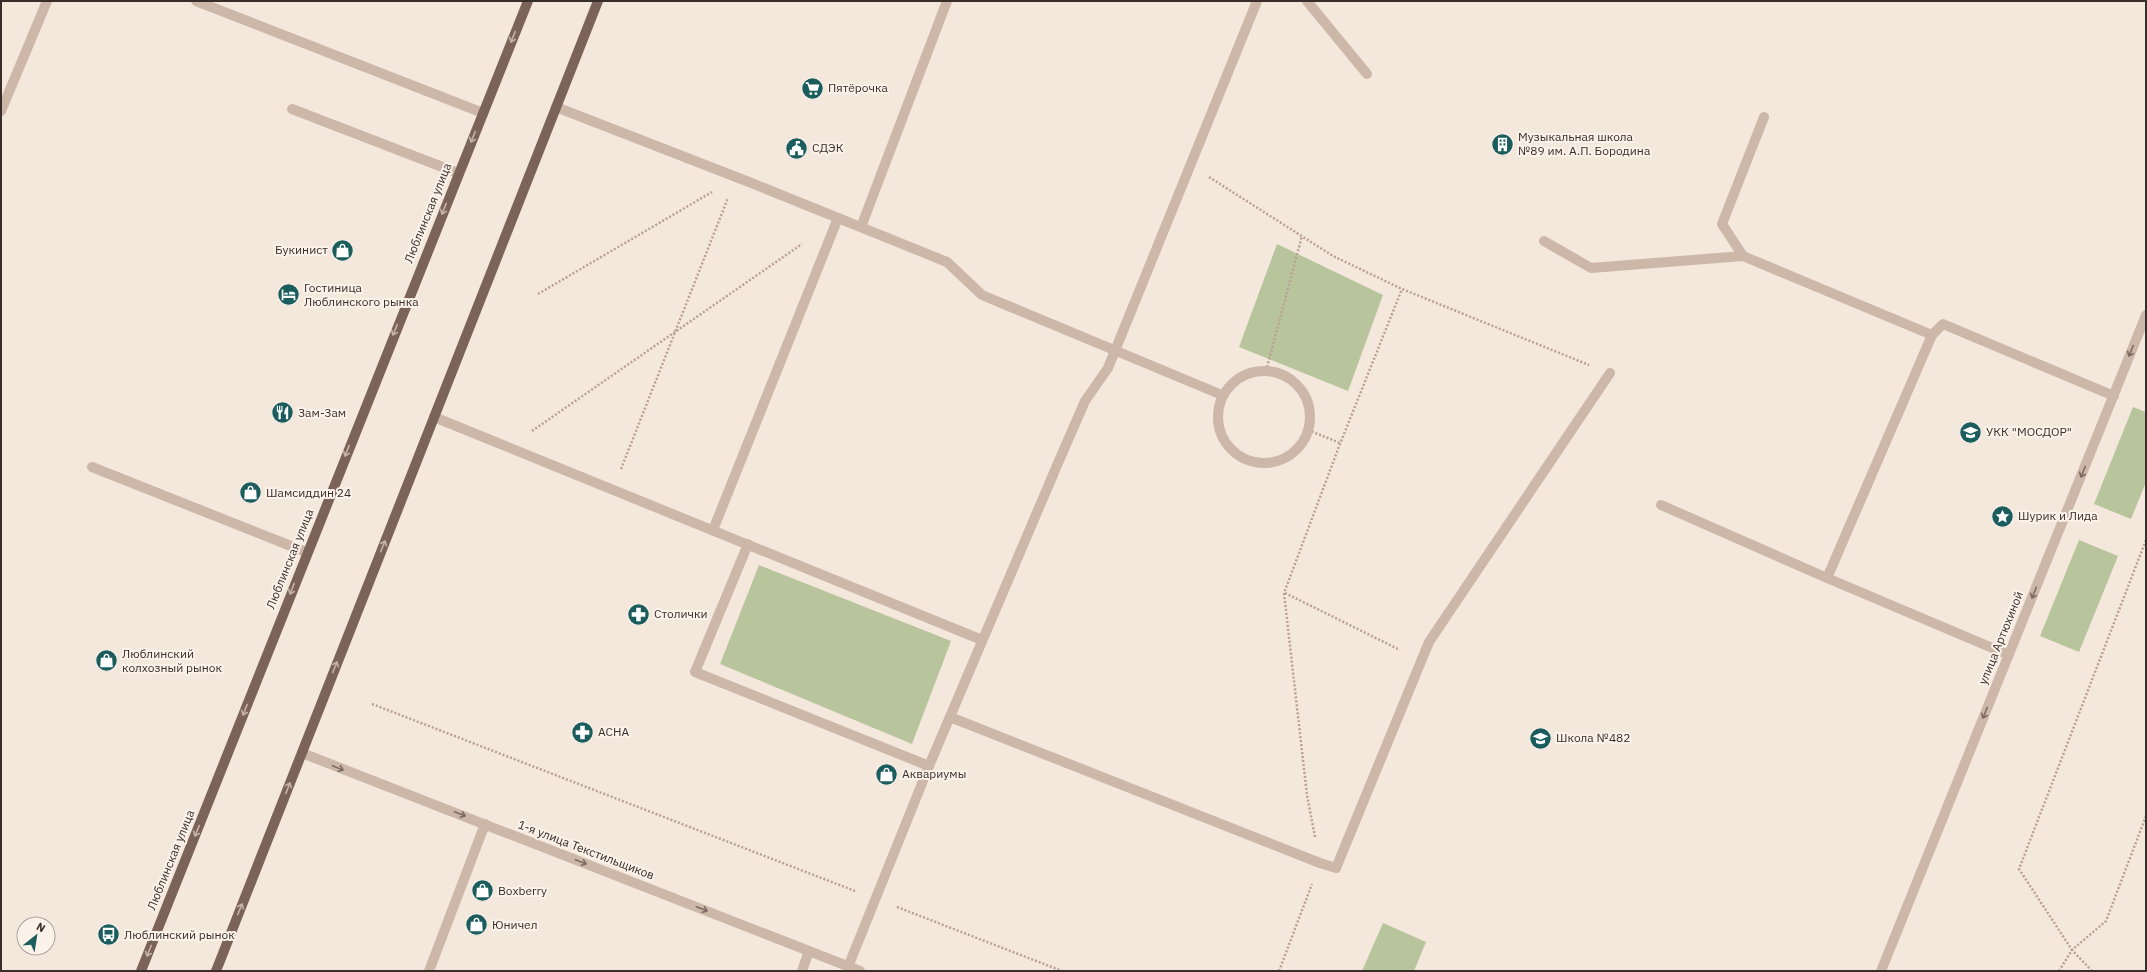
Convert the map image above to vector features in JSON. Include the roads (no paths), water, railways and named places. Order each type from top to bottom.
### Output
[{"type":"main road","name":"Люблинская улица","points":[[141,971],[306,552],[528,1]]},
{"type":"main road","points":[[216,971],[598,1]]},
{"type":"street","points":[[1,111],[47,1]]},
{"type":"street","points":[[196,1],[483,113]]},
{"type":"street","points":[[861,227],[947,1]]},
{"type":"street","points":[[848,966],[929,766],[1085,401],[1108,368],[1257,1]]},
{"type":"street","points":[[1306,1],[1366,74]]},
{"type":"street","points":[[556,107],[947,262],[982,295],[1222,395]]},
{"type":"street","points":[[292,109],[458,173]]},
{"type":"street","points":[[1743,256],[1722,224],[1764,117]]},
{"type":"street","points":[[713,530],[838,218]]},
{"type":"street","points":[[1544,241],[1591,268],[1743,256],[1932,335]]},
{"type":"street","name":"улица Артюхиной","points":[[1881,971],[2146,315]]},
{"type":"street","points":[[1827,578],[1932,335],[1943,324],[2114,396]]},
{"type":"street","points":[[1266,371],[1279,373],[1291,379],[1307,400],[1310,413],[1305,440],[1296,452],[1284,460],[1270,464],[1255,464],[1242,459],[1230,450],[1221,438],[1217,424],[1217,409],[1222,395],[1230,385],[1240,377],[1253,372],[1266,371]]},
{"type":"street","points":[[950,717],[1320,864],[1336,868],[1429,642],[1610,373]]},
{"type":"street","points":[[434,417],[982,640]]},
{"type":"street","points":[[92,467],[306,552]]},
{"type":"street","points":[[1662,505],[1827,578],[2009,655]]},
{"type":"street","points":[[748,544],[695,672],[929,766]]},
{"type":"street","name":"1-я улица Текстильщиков","points":[[302,753],[860,971]]},
{"type":"street","points":[[429,971],[485,824]]},
{"type":"street","points":[[802,971],[809,951]]},
{"type":"place","name":"Пятёрочка","points":[[813,88]]},
{"type":"place","name":"Музыкальная школа №89 им. А.П. Бородина","points":[[1503,144]]},
{"type":"place","name":"СДЭК","points":[[797,148]]},
{"type":"place","name":"Букинист","points":[[343,250]]},
{"type":"place","name":"Гостиница Люблинского рынка","points":[[288,295]]},
{"type":"place","name":"Зам-Зам","points":[[282,413]]},
{"type":"place","name":"УКК \"МОСДОР\"","points":[[1971,432]]},
{"type":"place","name":"Шамсиддин 24","points":[[251,493]]},
{"type":"place","name":"Шурик и Лида","points":[[2002,516]]},
{"type":"place","name":"Столички","points":[[638,614]]},
{"type":"place","name":"Люблинский колхозный рынок","points":[[107,661]]},
{"type":"place","name":"АСНА","points":[[582,732]]},
{"type":"place","name":"Школа №482","points":[[1540,738]]},
{"type":"place","name":"Аквариумы","points":[[886,774]]},
{"type":"place","name":"Boxberry","points":[[483,891]]},
{"type":"place","name":"Юничел","points":[[477,925]]},
{"type":"place","name":"Люблинский рынок","points":[[109,935]]}]
